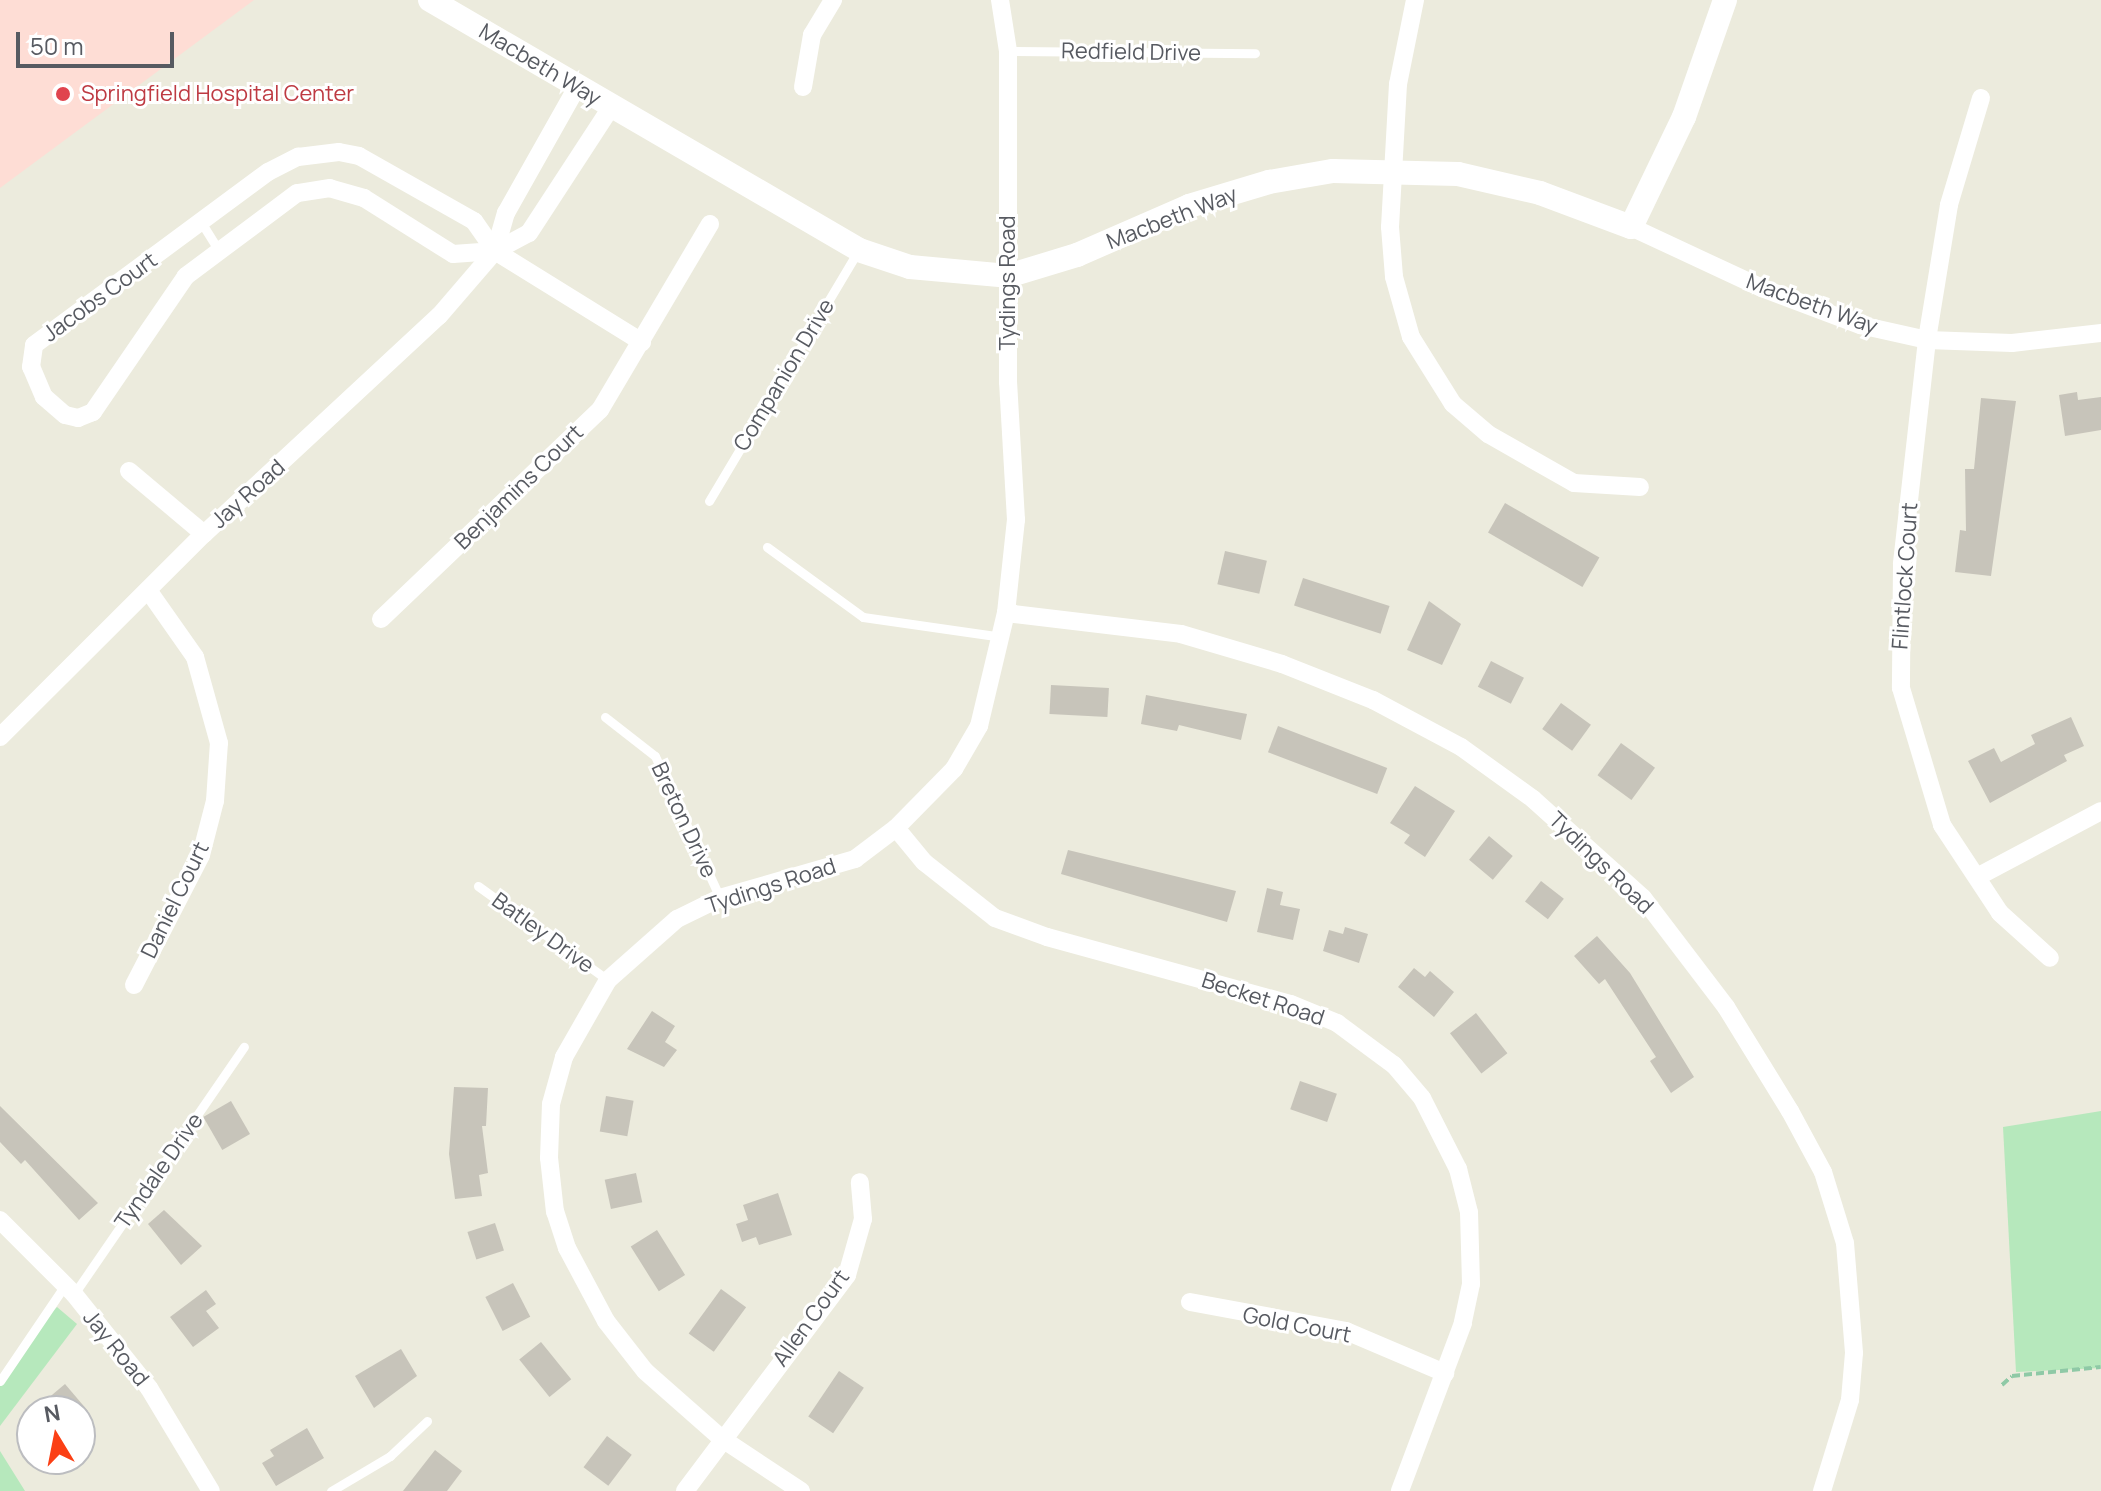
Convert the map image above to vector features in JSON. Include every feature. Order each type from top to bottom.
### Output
[{"type":"street","name":"Macbeth Way","points":[[430,0],[859,250],[910,267],[1008,276],[1077,255],[1189,206],[1269,182],[1333,171],[1458,174],[1540,193],[1631,227],[1762,288],[1860,325],[1927,340],[2012,343],[2101,333]]},
{"type":"street","points":[[803,87],[812,35],[833,0]]},
{"type":"street","name":"Tydings Road","points":[[801,1491],[721,1438],[645,1371],[606,1321],[567,1248],[555,1212],[549,1158],[551,1104],[564,1057],[608,980],[677,919],[720,898],[855,859],[896,828],[954,769],[972,741],[1006,613],[1016,520],[1008,276],[1008,51],[1000,0]]},
{"type":"street","points":[[1415,0],[1398,84],[1390,227],[1400,306],[1423,361],[1453,404],[1488,434],[1574,483],[1640,487]]},
{"type":"street","points":[[1631,227],[1684,117],[1725,0]]},
{"type":"street","name":"Jay Road","points":[[495,251],[506,213],[577,87]]},
{"type":"street","name":"Flintlock Court","points":[[1981,98],[1949,205],[1927,340],[1902,564],[1901,688],[1942,825],[2000,913],[2050,958]]},
{"type":"street","name":"Jay Road","points":[[0,737],[150,593],[204,534],[439,316],[495,251],[529,233],[611,107]]},
{"type":"street","name":"Jacobs Court","points":[[339,152],[359,156],[474,221],[495,251],[453,254],[364,198],[330,188],[297,193],[186,276],[93,412],[65,415],[44,397],[31,367],[34,345],[268,172],[298,157],[339,152]]},
{"type":"street","name":"Benjamins Court","points":[[381,619],[600,410],[710,224]]},
{"type":"street","points":[[495,251],[642,342]]},
{"type":"street","points":[[129,471],[204,534]]},
{"type":"street","name":"Daniel Court","points":[[134,985],[201,855],[215,801],[219,743],[195,657],[150,593]]},
{"type":"street","name":"Tydings Road","points":[[1006,613],[1181,634],[1282,664],[1373,700],[1461,747],[1533,799],[1643,898],[1726,1007],[1790,1111],[1823,1172],[1845,1243],[1854,1353],[1850,1400],[1822,1491]]},
{"type":"street","points":[[1977,877],[2101,811]]},
{"type":"street","name":"Becket Road","points":[[896,828],[924,862],[995,918],[1047,937],[1291,1004],[1337,1023],[1394,1065],[1443,1135],[1469,1212],[1471,1284],[1445,1373],[1400,1491]]},
{"type":"street","name":"Allen Court","points":[[685,1491],[721,1438],[847,1275],[863,1219],[860,1182]]},
{"type":"street","name":"Jay Road","points":[[0,1220],[69,1290],[149,1388],[211,1491]]},
{"type":"street","name":"Gold Court","points":[[1190,1302],[1346,1331],[1445,1373]]},
{"type":"lane","name":"Redfield Drive","points":[[1008,51],[1255,53]]},
{"type":"lane","points":[[201,222],[219,251]]},
{"type":"lane","name":"Companion Drive","points":[[709,501],[859,250]]},
{"type":"lane","points":[[767,547],[863,617],[1001,637]]},
{"type":"lane","name":"Breton Drive","points":[[605,717],[655,756],[720,898]]},
{"type":"lane","name":"Batley Drive","points":[[478,886],[608,980]]},
{"type":"lane","name":"Tyndale Drive","points":[[0,1381],[244,1047]]},
{"type":"lane","points":[[331,1491],[390,1456],[427,1421]]},
{"type":"path","points":[[2002,1385],[2012,1376],[2101,1367]]},
{"type":"shaded area","name":"Springfield Hospital Center","points":[[0,0],[254,0],[0,188]]},
{"type":"green space","points":[[2101,1111],[2101,1368],[2016,1372],[2003,1127]]},
{"type":"green space","points":[[57,1307],[77,1324],[23,1395],[16,1395],[16,1405],[0,1426],[0,1379],[34,1328]]},
{"type":"green space","points":[[0,1451],[25,1491],[0,1491]]},
{"type":"building","points":[[2077,392],[2078,400],[2101,397],[2101,430],[2065,436],[2059,395]]},
{"type":"building","points":[[1981,398],[2016,401],[1991,576],[1955,572],[1960,530],[1966,531],[1965,469],[1974,469]]},
{"type":"building","points":[[1505,503],[1599,558],[1582,587],[1488,532]]},
{"type":"building","points":[[1225,551],[1267,561],[1259,594],[1217,584]]},
{"type":"building","points":[[1303,578],[1390,606],[1381,634],[1294,606]]},
{"type":"building","points":[[1429,601],[1461,624],[1442,665],[1407,650]]},
{"type":"building","points":[[1491,661],[1524,678],[1511,704],[1478,687]]},
{"type":"building","points":[[1051,685],[1109,688],[1107,717],[1049,714]]},
{"type":"building","points":[[1146,695],[1247,714],[1241,740],[1179,725],[1177,731],[1141,724]]},
{"type":"building","points":[[1561,703],[1591,725],[1572,751],[1542,729]]},
{"type":"building","points":[[2071,717],[2084,746],[2064,755],[2067,761],[1990,803],[1968,761],[1994,748],[2001,762],[2035,744],[2031,735]]},
{"type":"building","points":[[1278,726],[1387,768],[1377,794],[1268,752]]},
{"type":"building","points":[[1621,743],[1655,768],[1631,800],[1597,775]]},
{"type":"building","points":[[1415,786],[1455,811],[1425,857],[1404,843],[1410,835],[1390,823]]},
{"type":"building","points":[[1489,836],[1513,856],[1493,880],[1469,860]]},
{"type":"building","points":[[1068,850],[1236,891],[1227,922],[1061,874]]},
{"type":"building","points":[[1541,881],[1564,899],[1548,919],[1525,901]]},
{"type":"building","points":[[1267,888],[1283,892],[1280,905],[1300,909],[1293,940],[1257,932]]},
{"type":"building","points":[[1345,927],[1368,934],[1359,963],[1323,951],[1329,930],[1343,934]]},
{"type":"building","points":[[1597,936],[1630,973],[1694,1077],[1671,1093],[1650,1061],[1656,1057],[1605,979],[1599,984],[1574,956]]},
{"type":"building","points":[[1414,968],[1425,977],[1430,971],[1454,992],[1434,1017],[1398,987]]},
{"type":"building","points":[[652,1011],[675,1026],[665,1042],[677,1050],[664,1067],[627,1049]]},
{"type":"building","points":[[1476,1013],[1507,1053],[1481,1074],[1450,1033]]},
{"type":"building","points":[[1300,1081],[1337,1094],[1327,1122],[1290,1109]]},
{"type":"building","points":[[454,1087],[488,1088],[486,1126],[482,1126],[488,1173],[479,1175],[482,1196],[455,1199],[449,1154]]},
{"type":"building","points":[[606,1096],[634,1101],[627,1136],[600,1131]]},
{"type":"building","points":[[231,1101],[250,1134],[222,1150],[203,1117]]},
{"type":"building","points":[[0,1106],[98,1203],[79,1220],[25,1160],[21,1164],[0,1142]]},
{"type":"building","points":[[636,1173],[642,1202],[611,1209],[605,1180]]},
{"type":"building","points":[[778,1193],[792,1235],[759,1245],[756,1237],[742,1242],[736,1224],[748,1220],[743,1205]]},
{"type":"building","points":[[164,1210],[202,1246],[181,1265],[148,1224]]},
{"type":"building","points":[[495,1223],[504,1251],[476,1260],[467,1232]]},
{"type":"building","points":[[657,1230],[685,1275],[659,1291],[631,1246]]},
{"type":"building","points":[[513,1283],[530,1317],[503,1331],[485,1297]]},
{"type":"building","points":[[721,1289],[746,1307],[714,1352],[689,1333]]},
{"type":"building","points":[[206,1290],[216,1304],[206,1311],[219,1328],[193,1347],[170,1317]]},
{"type":"building","points":[[541,1342],[571,1379],[549,1397],[519,1360]]},
{"type":"building","points":[[401,1349],[417,1376],[374,1408],[355,1376]]},
{"type":"building","points":[[839,1371],[864,1388],[833,1433],[808,1417]]},
{"type":"building","points":[[65,1384],[74,1395],[52,1395]]},
{"type":"building","points":[[307,1428],[324,1458],[276,1486],[262,1463],[274,1456],[270,1450]]},
{"type":"building","points":[[607,1436],[632,1455],[608,1486],[584,1467]]},
{"type":"building","points":[[435,1450],[462,1471],[447,1491],[403,1491]]},
{"type":"place","name":"Springfield Hospital Center","points":[[63,94]]}]
